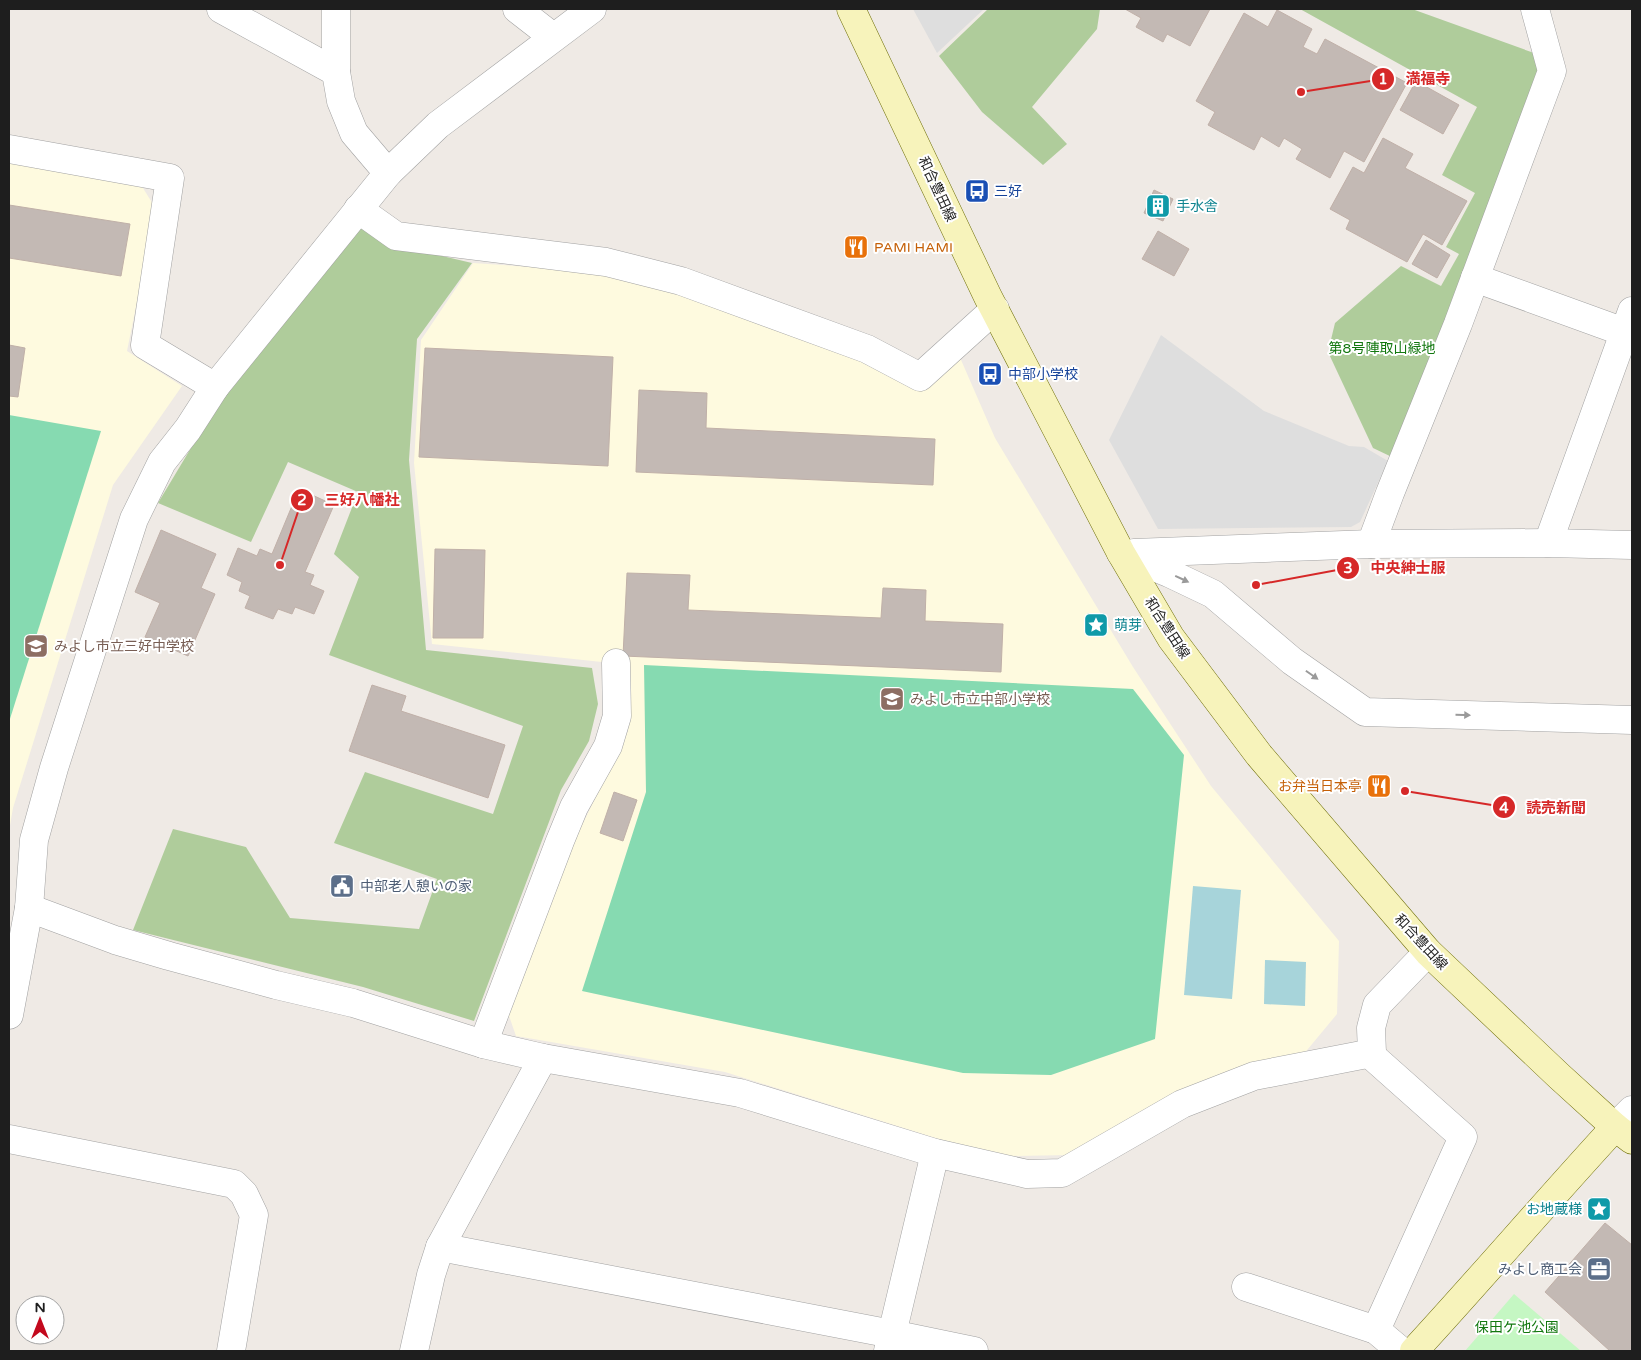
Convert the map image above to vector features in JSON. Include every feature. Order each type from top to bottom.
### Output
[{"type":"main road","name":"和合豊田線","points":[[851,9],[995,309],[1121,553],[1171,638],[1259,755],[1428,952],[1627,1126]]},
{"type":"main road","points":[[1414,1351],[1572,1174],[1627,1126]]},
{"type":"street","points":[[221,9],[336,72]]},
{"type":"street","points":[[336,9],[336,72],[341,101],[354,132],[388,173]]},
{"type":"street","points":[[517,9],[553,37]]},
{"type":"street","points":[[9,1015],[29,908],[34,840],[54,768],[134,519],[162,462],[188,429],[215,387],[388,173],[438,125],[592,9]]},
{"type":"street","points":[[1371,544],[1475,278],[1552,71],[1536,9]]},
{"type":"street","points":[[9,149],[170,178],[146,345],[215,387]]},
{"type":"street","points":[[358,209],[396,236],[606,262],[681,281],[867,349],[920,377],[995,309]]},
{"type":"street","points":[[1475,278],[1628,322],[1548,543]]},
{"type":"street","points":[[1121,553],[1371,544],[1548,543],[1632,545]]},
{"type":"street","points":[[1121,553],[1213,594],[1292,661],[1365,712],[1632,720]]},
{"type":"street","points":[[483,1044],[574,807],[608,746],[617,716],[616,663]]},
{"type":"street","points":[[29,908],[124,942],[276,986],[353,1003],[483,1044],[543,1058],[740,1093],[935,1153],[1027,1174],[1062,1173],[1182,1104],[1254,1076],[1372,1053]]},
{"type":"street","points":[[1376,1330],[1463,1136],[1373,1057],[1372,1053],[1370,1028],[1377,1005],[1428,952]]},
{"type":"street","points":[[414,1351],[431,1275],[440,1248],[543,1058]]},
{"type":"street","points":[[9,1140],[234,1184],[244,1194],[254,1215],[230,1351]]},
{"type":"street","points":[[890,1343],[935,1153]]},
{"type":"street","points":[[440,1248],[890,1343],[974,1351]]},
{"type":"street","points":[[1246,1287],[1376,1330],[1401,1351]]},
{"type":"shaded area","points":[[913,9],[984,9],[937,53]]},
{"type":"shaded area","name":"みよし市立三好中学校","points":[[9,158],[138,180],[156,209],[127,351],[182,386],[113,485],[13,808],[9,831]]},
{"type":"shaded area","name":"みよし市立中部小学校","points":[[473,263],[600,272],[678,290],[862,357],[921,390],[958,353],[995,438],[1133,667],[1211,786],[1339,941],[1337,1014],[1303,1055],[1070,1155],[1010,1156],[939,1139],[725,1072],[516,1036],[508,1013],[567,856],[628,731],[630,665],[432,644],[414,463],[421,340]]},
{"type":"shaded area","points":[[1161,335],[1264,411],[1349,446],[1364,447],[1388,461],[1360,522],[1351,527],[1158,529],[1109,440]]},
{"type":"green space","points":[[988,9],[1100,9],[1097,29],[1032,107],[1067,144],[1043,165],[982,112],[939,56]]},
{"type":"green space","name":"第8号陣取山緑地","points":[[1300,9],[1412,9],[1534,53],[1539,78],[1394,458],[1373,448],[1328,352],[1335,323],[1401,266],[1441,286],[1459,254],[1446,247],[1475,193],[1442,175],[1477,107]]},
{"type":"green space","points":[[360,227],[391,244],[472,263],[417,339],[409,460],[426,650],[592,668],[598,704],[589,741],[561,790],[474,1021],[363,987],[133,930],[173,829],[246,847],[290,918],[419,929],[437,879],[334,843],[365,772],[493,814],[523,726],[329,655],[359,577],[334,554],[358,492],[288,462],[251,542],[158,503],[227,388]]},
{"type":"green space","points":[[9,415],[101,431],[9,722]]},
{"type":"green space","points":[[644,665],[1133,689],[1184,755],[1155,1039],[1051,1075],[963,1073],[582,991],[646,792]]},
{"type":"green space","name":"保田ケ池公園","points":[[1514,1294],[1581,1351],[1465,1351]]},
{"type":"water","points":[[1193,886],[1241,890],[1232,999],[1184,995]]},
{"type":"water","points":[[1265,960],[1306,962],[1305,1006],[1264,1004]]},
{"type":"building","points":[[1125,9],[1210,9],[1190,46],[1167,34],[1163,42],[1136,27],[1141,18]]},
{"type":"building","points":[[1277,10],[1312,29],[1303,47],[1317,54],[1325,39],[1407,83],[1364,162],[1344,151],[1330,178],[1296,159],[1302,149],[1284,138],[1279,147],[1261,136],[1254,150],[1208,125],[1215,112],[1196,101],[1244,13],[1268,27]]},
{"type":"building","points":[[1416,81],[1459,105],[1443,134],[1400,110]]},
{"type":"building","points":[[1383,138],[1413,154],[1405,168],[1467,201],[1442,245],[1423,234],[1407,262],[1346,229],[1350,220],[1330,209],[1353,167],[1364,173]]},
{"type":"building","name":"手水舎","points":[[1154,190],[1173,199],[1163,221],[1144,213]]},
{"type":"building","points":[[9,205],[130,224],[121,276],[9,258]]},
{"type":"building","points":[[1158,231],[1189,249],[1174,276],[1142,259]]},
{"type":"building","points":[[1426,240],[1450,255],[1437,278],[1412,264]]},
{"type":"building","points":[[9,345],[25,348],[18,397],[9,396]]},
{"type":"building","points":[[425,348],[613,357],[608,466],[419,457]]},
{"type":"building","points":[[639,390],[707,393],[706,428],[935,439],[933,485],[636,472]]},
{"type":"building","points":[[299,489],[334,505],[305,572],[314,575],[310,585],[324,591],[314,614],[295,607],[292,614],[278,609],[273,619],[245,608],[250,596],[239,591],[242,582],[227,575],[238,548],[257,556],[260,549],[272,554]]},
{"type":"building","points":[[161,530],[216,554],[201,588],[215,594],[188,656],[145,637],[160,603],[135,592]]},
{"type":"building","points":[[435,549],[485,550],[483,638],[433,638]]},
{"type":"building","points":[[627,573],[690,575],[688,610],[881,618],[883,588],[926,590],[925,621],[1003,624],[1001,672],[623,656]]},
{"type":"building","points":[[372,685],[406,696],[401,711],[505,745],[488,798],[349,751]]},
{"type":"building","points":[[614,792],[637,800],[623,841],[600,833]]},
{"type":"building","name":"みよし商工会","points":[[1605,1223],[1632,1245],[1632,1351],[1610,1351],[1545,1292]]},
{"type":"place","name":"満福寺","points":[[1301,92]]},
{"type":"place","name":"三好","points":[[977,191]]},
{"type":"place","name":"手水舎","points":[[1158,206]]},
{"type":"place","name":"PAMI HAMI","points":[[856,247]]},
{"type":"place","name":"中部小学校","points":[[990,374]]},
{"type":"place","name":"三好八幡社","points":[[280,565]]},
{"type":"place","name":"中央紳士服","points":[[1256,585]]},
{"type":"place","name":"萌芽","points":[[1096,625]]},
{"type":"place","name":"みよし市立三好中学校","points":[[36,646]]},
{"type":"place","name":"みよし市立中部小学校","points":[[892,699]]},
{"type":"place","name":"お弁当日本亭","points":[[1379,786]]},
{"type":"place","name":"読売新聞","points":[[1405,791]]},
{"type":"place","name":"中部老人憩いの家","points":[[342,886]]},
{"type":"place","name":"お地蔵様","points":[[1599,1209]]},
{"type":"place","name":"みよし商工会","points":[[1599,1269]]}]
